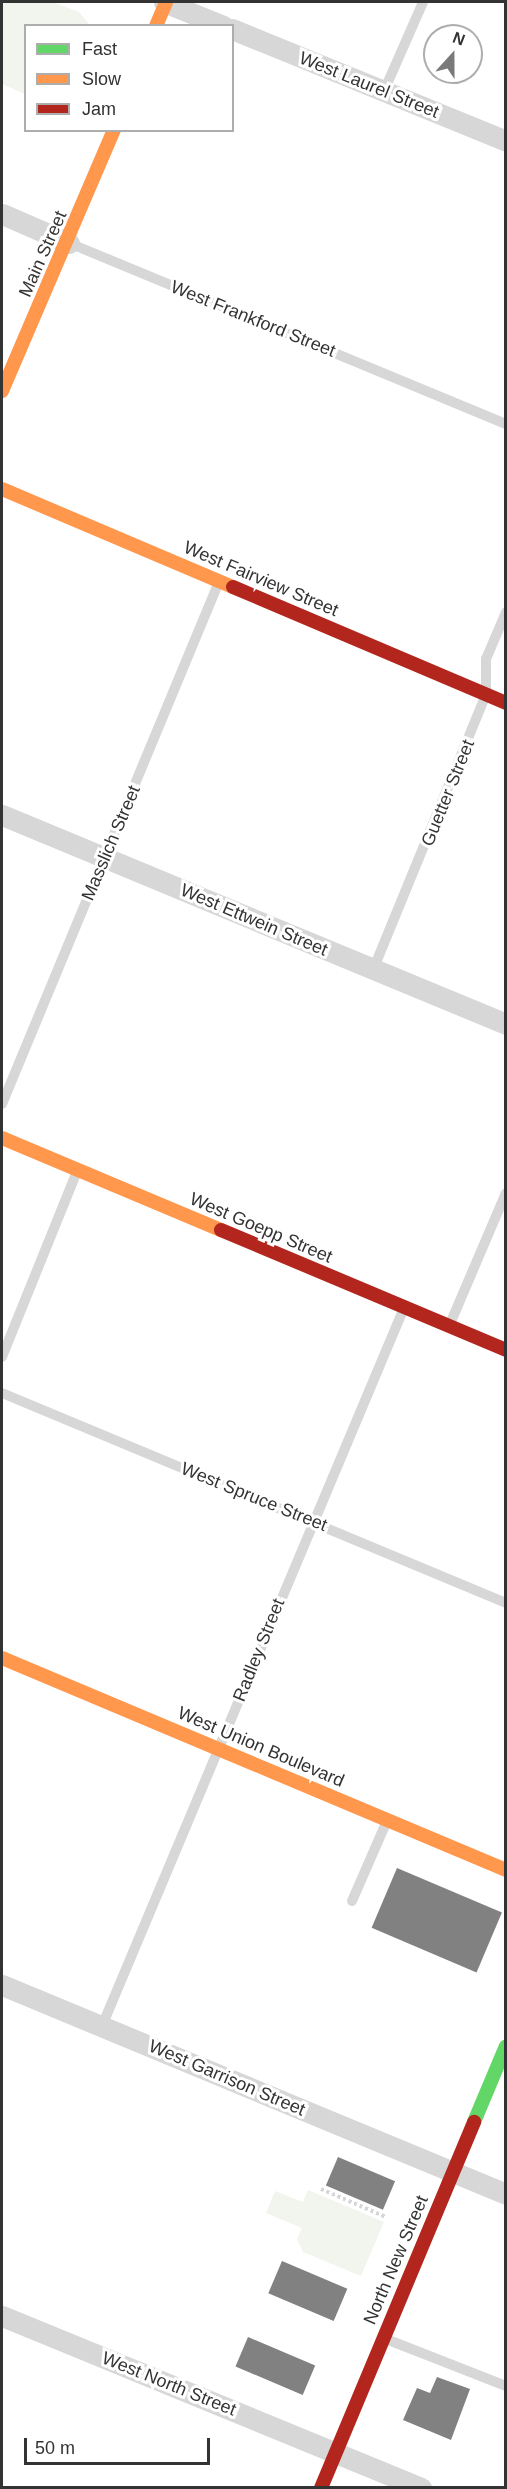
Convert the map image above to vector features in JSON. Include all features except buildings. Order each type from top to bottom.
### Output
[{"type":"street","points":[[157,24],[165,2],[218,24]]},
{"type":"street","name":"West Laurel Street","points":[[234,30],[506,141]]},
{"type":"street","name":"Main Street","points":[[2,391],[69,243],[113,132]]},
{"type":"street","name":"West Frankford Street","points":[[2,214],[69,243]]},
{"type":"street","name":"West Fairview Street","points":[[2,489],[506,703]]},
{"type":"street","name":"West Ettwein Street","points":[[2,815],[506,1024]]},
{"type":"street","name":"West Goepp Street","points":[[2,1138],[506,1350]]},
{"type":"street","name":"West Union Boulevard","points":[[2,1658],[506,1870]]},
{"type":"street","name":"West Garrison Street","points":[[2,1985],[506,2194]]},
{"type":"street","name":"North New Street","points":[[321,2487],[506,2046]]},
{"type":"street","name":"West North Street","points":[[2,2316],[421,2487]]},
{"type":"lane","points":[[384,91],[423,2]]},
{"type":"lane","name":"West Frankford Street","points":[[69,243],[506,424]]},
{"type":"lane","name":"Masslich Street","points":[[2,1104],[220,581]]},
{"type":"lane","name":"Guetter Street","points":[[373,970],[486,695],[486,659],[506,612]]},
{"type":"lane","points":[[2,1357],[78,1170]]},
{"type":"lane","points":[[449,1327],[506,1193]]},
{"type":"lane","name":"Radley Street","points":[[102,2026],[312,1521],[404,1308]]},
{"type":"lane","name":"West Spruce Street","points":[[2,1393],[506,1603]]},
{"type":"lane","points":[[352,1902],[387,1820]]},
{"type":"lane","points":[[383,2338],[506,2386]]},
{"type":"path","points":[[321,2189],[386,2217]]},
{"type":"shaded area","points":[[2,2],[53,2],[79,12],[89,24],[24,24],[24,94],[2,84]]},
{"type":"shaded area","points":[[308,2190],[384,2222],[361,2276],[303,2252],[297,2239],[302,2228],[266,2213],[275,2191],[303,2202]]},
{"type":"traffic: fast","points":[[474,2122],[506,2046]]},
{"type":"traffic: slow","points":[[157,24],[166,2]]},
{"type":"traffic: slow","points":[[2,391],[113,132]]},
{"type":"traffic: slow","points":[[2,489],[233,587]]},
{"type":"traffic: slow","points":[[2,1138],[221,1230]]},
{"type":"traffic: slow","points":[[2,1658],[506,1870]]},
{"type":"traffic: jam","points":[[233,587],[506,703]]},
{"type":"traffic: jam","points":[[221,1230],[506,1350]]},
{"type":"traffic: jam","points":[[321,2488],[474,2122]]}]
